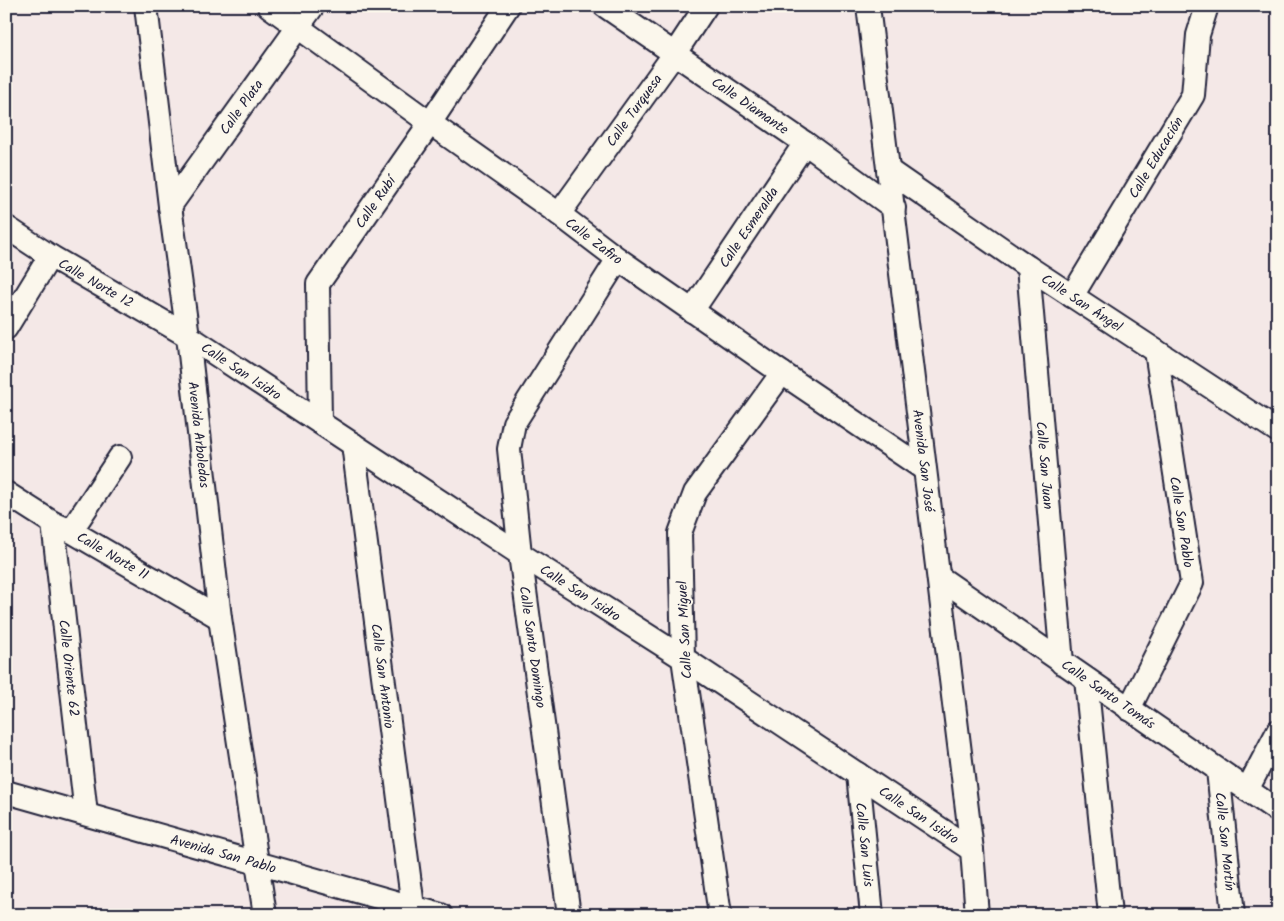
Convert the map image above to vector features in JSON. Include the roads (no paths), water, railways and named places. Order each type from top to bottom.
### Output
[{"type":"street","name":"Avenida Arboledas","points":[[146,6],[188,336],[220,618],[265,915]]},
{"type":"street","name":"Calle Zafiro","points":[[269,6],[559,214],[618,259],[782,374],[924,469]]},
{"type":"street","name":"Calle Plata","points":[[170,206],[313,6]]},
{"type":"street","name":"Calle Rubí","points":[[320,422],[318,284],[430,123],[508,6]]},
{"type":"street","name":"Calle Diamante","points":[[605,6],[805,143],[894,208]]},
{"type":"street","name":"Calle Turquesa","points":[[559,214],[675,53],[706,6]]},
{"type":"street","name":"Avenida San José","points":[[868,6],[972,850],[977,915]]},
{"type":"street","name":"Calle Educación","points":[[1072,296],[1193,95],[1198,35],[1207,6]]},
{"type":"street","name":"Calle Esmeralda","points":[[692,310],[805,143]]},
{"type":"street","name":"Calle San Ángel","points":[[888,170],[1028,267],[1278,431]]},
{"type":"street","name":"Calle Norte 12","points":[[6,227],[50,256],[188,336]]},
{"type":"street","points":[[6,328],[50,256]]},
{"type":"street","name":"Calle Santo Domingo","points":[[569,915],[520,554],[509,449],[514,423],[618,259]]},
{"type":"street","name":"Calle San Juan","points":[[1028,267],[1062,663]]},
{"type":"street","name":"Calle San Isidro","points":[[188,336],[520,554],[683,658],[972,850]]},
{"type":"street","name":"Calle San Pablo","points":[[1129,709],[1192,583],[1156,351]]},
{"type":"street","name":"Calle San Miguel","points":[[720,915],[683,658],[680,533],[695,493],[782,374]]},
{"type":"street","name":"Calle San Antonio","points":[[353,444],[413,907]]},
{"type":"street","points":[[62,527],[120,457]]},
{"type":"street","name":"Calle Norte 11","points":[[6,492],[62,527],[220,618]]},
{"type":"street","name":"Calle Oriente 62","points":[[62,527],[86,814]]},
{"type":"street","name":"Calle Santo Tomás","points":[[939,577],[1278,811]]},
{"type":"street","points":[[1086,679],[1110,915]]},
{"type":"street","name":"Calle San Martín","points":[[1247,790],[1278,731]]},
{"type":"street","name":"Calle San Martín","points":[[1218,770],[1233,915]]},
{"type":"street","name":"Calle San Luis","points":[[858,774],[872,915]]},
{"type":"street","name":"Avenida San Pablo","points":[[6,792],[441,915]]}]
